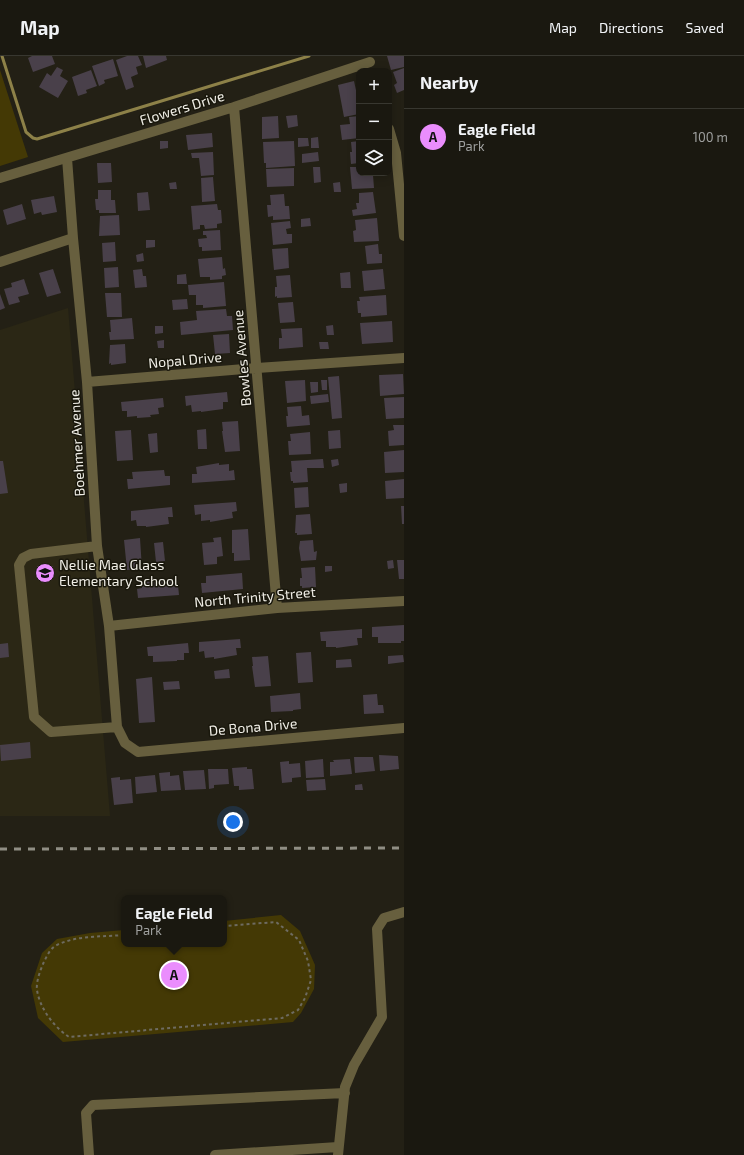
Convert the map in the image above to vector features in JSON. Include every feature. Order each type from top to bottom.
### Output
[{"type":"street","name":"Flowers Drive","points":[[0,178],[234,107],[370,63]]},
{"type":"street","name":"Bowles Avenue","points":[[234,107],[277,608]]},
{"type":"street","points":[[392,135],[400,152],[404,236]]},
{"type":"street","name":"Boehmer Avenue","points":[[67,158],[87,382],[97,546],[109,626],[117,727]]},
{"type":"street","points":[[0,262],[73,238]]},
{"type":"street","name":"Nopal Drive","points":[[87,382],[404,358]]},
{"type":"street","points":[[97,546],[31,554],[23,558],[19,565],[34,717],[51,732],[117,727]]},
{"type":"street","name":"North Trinity Street","points":[[109,626],[277,608],[404,601]]},
{"type":"street","name":"De Bona Drive","points":[[117,727],[125,743],[138,752],[404,728]]},
{"type":"street","points":[[215,1155],[338,1151],[345,1087],[354,1065],[382,1017],[377,929],[384,918],[404,912]]},
{"type":"street","points":[[89,1155],[86,1113],[93,1105],[345,1093]]},
{"type":"path","points":[[121,935],[77,939],[65,942],[54,947],[46,956],[36,989],[42,1006],[57,1029],[68,1037],[282,1018],[298,1010],[305,998],[310,980],[308,961],[299,940],[276,922],[227,926]]},
{"type":"shaded area","points":[[0,70],[28,157],[0,166]]},
{"type":"shaded area","name":"Nellie Mae Glass Elementary School","points":[[68,308],[110,816],[0,816],[0,330]]},
{"type":"shaded area","points":[[281,915],[300,931],[315,965],[314,989],[301,1013],[293,1022],[63,1042],[38,1018],[31,986],[42,953],[57,939],[90,933],[121,930],[121,947],[227,947],[227,921]]},
{"type":"building","points":[[32,56],[52,56],[55,64],[33,72],[28,58]]},
{"type":"building","points":[[127,56],[138,56],[142,65],[136,67],[138,74],[131,77],[134,87],[126,90],[116,60]]},
{"type":"building","points":[[143,56],[166,56],[167,60],[146,68]]},
{"type":"building","points":[[387,56],[404,56],[404,67],[392,70]]},
{"type":"building","points":[[113,59],[118,76],[104,80],[105,83],[99,86],[92,66]]},
{"type":"building","points":[[57,67],[63,70],[60,76],[68,81],[58,98],[39,87],[47,73],[51,76]]},
{"type":"building","points":[[404,68],[404,90],[397,93],[394,85],[397,83],[393,72]]},
{"type":"building","points":[[91,70],[97,86],[86,90],[87,93],[78,96],[72,77]]},
{"type":"building","points":[[354,81],[356,90],[356,115],[344,117],[338,85]]},
{"type":"building","points":[[297,115],[298,126],[288,128],[286,116]]},
{"type":"building","points":[[278,116],[279,138],[262,139],[262,117]]},
{"type":"building","points":[[356,116],[356,138],[342,140],[340,125],[350,124],[349,117]]},
{"type":"building","points":[[212,133],[213,147],[188,150],[186,135]]},
{"type":"building","points":[[318,137],[319,148],[311,148],[311,138]]},
{"type":"building","points":[[298,138],[308,138],[309,146],[298,147]]},
{"type":"building","points":[[160,141],[168,141],[168,148],[160,149]]},
{"type":"building","points":[[294,141],[295,166],[266,168],[266,163],[264,163],[263,142]]},
{"type":"building","points":[[356,141],[356,163],[351,164],[350,152],[352,152],[351,142]]},
{"type":"building","points":[[213,152],[214,175],[201,176],[199,158],[192,158],[191,153]]},
{"type":"building","points":[[318,152],[319,161],[302,163],[302,154]]},
{"type":"building","points":[[97,163],[111,163],[112,182],[98,183]]},
{"type":"building","points":[[313,167],[320,167],[321,182],[314,183]]},
{"type":"building","points":[[350,167],[356,167],[356,176],[373,176],[374,188],[352,189]]},
{"type":"building","points":[[294,168],[294,186],[267,187],[266,169]]},
{"type":"building","points":[[213,177],[215,201],[202,202],[201,178]]},
{"type":"building","points":[[176,182],[177,189],[170,189],[169,183]]},
{"type":"building","points":[[340,182],[341,192],[334,192],[333,183]]},
{"type":"building","points":[[98,190],[111,190],[111,200],[115,200],[116,213],[99,213],[99,210],[96,210],[95,199],[98,199]]},
{"type":"building","points":[[148,192],[150,210],[138,211],[137,193]]},
{"type":"building","points":[[373,192],[376,213],[353,216],[352,210],[357,209],[356,203],[359,203],[359,193]]},
{"type":"building","points":[[284,194],[285,206],[289,206],[290,219],[273,220],[273,216],[268,217],[267,205],[271,205],[270,195]]},
{"type":"building","points":[[54,196],[57,212],[42,215],[41,212],[34,214],[31,200]]},
{"type":"building","points":[[22,204],[26,219],[7,225],[3,210]]},
{"type":"building","points":[[217,204],[218,210],[221,210],[222,223],[217,224],[217,228],[205,229],[204,225],[200,225],[200,229],[193,230],[191,206]]},
{"type":"building","points":[[119,215],[120,235],[99,236],[100,216]]},
{"type":"building","points":[[310,218],[311,226],[301,227],[301,219]]},
{"type":"building","points":[[377,218],[379,241],[354,242],[353,231],[356,230],[355,220]]},
{"type":"building","points":[[290,221],[291,228],[286,229],[287,234],[292,234],[292,243],[273,245],[271,223]]},
{"type":"building","points":[[220,230],[221,250],[202,251],[202,247],[199,247],[198,239],[207,238],[206,235],[203,235],[203,231]]},
{"type":"building","points":[[146,240],[155,240],[155,247],[146,248]]},
{"type":"building","points":[[115,242],[116,261],[103,262],[102,243]]},
{"type":"building","points":[[378,244],[379,254],[382,254],[382,263],[367,264],[365,246]]},
{"type":"building","points":[[288,248],[289,268],[274,270],[272,249]]},
{"type":"building","points":[[143,253],[144,261],[137,262],[136,255]]},
{"type":"building","points":[[222,257],[223,269],[225,268],[226,275],[222,276],[222,279],[210,280],[210,277],[200,277],[198,259]]},
{"type":"building","points":[[118,267],[119,287],[105,288],[104,268]]},
{"type":"building","points":[[53,269],[61,293],[47,297],[39,273]]},
{"type":"building","points":[[142,269],[143,276],[146,276],[147,287],[135,288],[133,270]]},
{"type":"building","points":[[383,269],[385,289],[364,291],[362,271]]},
{"type":"building","points":[[350,272],[351,288],[341,288],[340,273]]},
{"type":"building","points":[[186,274],[187,284],[177,284],[177,275]]},
{"type":"building","points":[[290,275],[292,297],[275,297],[275,287],[277,287],[276,276]]},
{"type":"building","points":[[24,279],[29,294],[18,297],[20,302],[9,305],[4,289],[12,287],[11,283]]},
{"type":"building","points":[[224,282],[226,306],[203,308],[203,305],[196,305],[196,295],[189,295],[188,285]]},
{"type":"building","points":[[105,293],[121,293],[122,317],[107,317]]},
{"type":"building","points":[[0,294],[5,308],[0,310]]},
{"type":"building","points":[[386,295],[387,315],[361,317],[361,313],[358,313],[357,301],[360,301],[359,297]]},
{"type":"building","points":[[187,299],[188,309],[173,310],[172,300]]},
{"type":"building","points":[[293,302],[295,322],[280,323],[278,303]]},
{"type":"building","points":[[226,309],[227,316],[232,316],[233,330],[181,335],[180,322],[197,320],[196,311]]},
{"type":"building","points":[[132,318],[134,339],[110,340],[110,320]]},
{"type":"building","points":[[392,321],[393,342],[362,344],[360,323]]},
{"type":"building","points":[[333,325],[334,335],[327,335],[326,326]]},
{"type":"building","points":[[155,326],[163,326],[163,333],[155,334]]},
{"type":"building","points":[[302,328],[303,347],[279,349],[279,338],[282,338],[281,329]]},
{"type":"building","points":[[229,334],[230,353],[215,354],[213,335]]},
{"type":"building","points":[[164,340],[164,348],[158,348],[157,341]]},
{"type":"building","points":[[319,342],[328,342],[329,349],[320,349]]},
{"type":"building","points":[[125,344],[126,363],[109,364],[110,345]]},
{"type":"building","points":[[403,374],[404,394],[380,396],[379,375]]},
{"type":"building","points":[[339,376],[342,418],[332,419],[328,377]]},
{"type":"building","points":[[305,380],[306,401],[287,403],[285,381]]},
{"type":"building","points":[[321,380],[327,380],[327,390],[322,390]]},
{"type":"building","points":[[310,382],[318,382],[318,392],[311,393]]},
{"type":"building","points":[[227,392],[228,402],[223,402],[223,409],[192,412],[191,405],[186,406],[185,396]]},
{"type":"building","points":[[328,394],[329,402],[311,404],[310,396]]},
{"type":"building","points":[[404,397],[404,418],[386,419],[384,398]]},
{"type":"building","points":[[163,398],[164,407],[158,408],[159,414],[150,415],[151,417],[127,417],[127,411],[122,411],[121,402]]},
{"type":"building","points":[[301,406],[302,416],[309,415],[310,425],[287,427],[287,407]]},
{"type":"building","points":[[238,421],[240,451],[225,452],[222,422]]},
{"type":"building","points":[[393,425],[404,425],[404,445],[389,446],[388,431],[394,430]]},
{"type":"building","points":[[206,429],[207,449],[198,449],[197,430]]},
{"type":"building","points":[[131,430],[133,460],[117,461],[115,431]]},
{"type":"building","points":[[340,430],[341,448],[329,449],[328,431]]},
{"type":"building","points":[[310,432],[311,454],[289,455],[288,441],[291,441],[290,434]]},
{"type":"building","points":[[157,433],[158,452],[150,453],[148,434]]},
{"type":"building","points":[[404,450],[404,472],[385,473],[384,452]]},
{"type":"building","points":[[323,459],[324,468],[307,468],[308,482],[293,483],[293,481],[291,481],[291,461]]},
{"type":"building","points":[[338,459],[339,465],[332,467],[331,460]]},
{"type":"building","points":[[0,461],[3,461],[8,493],[0,494]]},
{"type":"building","points":[[219,463],[219,465],[229,464],[229,471],[234,470],[235,480],[192,483],[192,474],[197,474],[196,467]]},
{"type":"building","points":[[164,470],[165,476],[170,476],[170,485],[128,489],[127,479],[133,479],[132,472]]},
{"type":"building","points":[[404,479],[404,498],[386,499],[385,481]]},
{"type":"building","points":[[347,483],[347,492],[340,493],[339,484]]},
{"type":"building","points":[[308,487],[309,507],[295,508],[294,488]]},
{"type":"building","points":[[236,502],[237,511],[232,512],[233,518],[210,522],[210,520],[201,521],[201,514],[195,515],[194,505]]},
{"type":"building","points":[[401,506],[404,506],[404,524],[402,524]]},
{"type":"building","points":[[172,507],[173,517],[168,517],[169,524],[146,527],[137,526],[136,520],[131,521],[131,511]]},
{"type":"building","points":[[310,514],[312,534],[297,535],[297,533],[295,533],[296,515]]},
{"type":"building","points":[[248,529],[250,560],[234,561],[234,553],[232,553],[232,530]]},
{"type":"building","points":[[221,537],[223,556],[217,557],[217,564],[204,565],[202,543],[214,542],[213,538]]},
{"type":"building","points":[[140,538],[142,569],[127,570],[124,540]]},
{"type":"building","points":[[313,540],[314,552],[317,551],[316,560],[301,561],[299,548],[300,541]]},
{"type":"building","points":[[163,542],[165,561],[156,562],[154,543]]},
{"type":"building","points":[[393,560],[394,568],[388,569],[387,561]]},
{"type":"building","points":[[397,560],[404,560],[404,579],[399,579]]},
{"type":"building","points":[[325,566],[332,566],[332,571],[325,572]]},
{"type":"building","points":[[315,567],[316,587],[302,588],[302,586],[300,586],[300,578],[302,578],[301,568]]},
{"type":"building","points":[[242,573],[243,589],[202,593],[201,583],[206,583],[206,576]]},
{"type":"building","points":[[173,579],[174,585],[178,585],[179,595],[138,598],[137,589],[142,588],[142,582]]},
{"type":"building","points":[[404,625],[404,641],[401,641],[401,643],[378,643],[378,637],[372,637],[372,627]]},
{"type":"building","points":[[362,629],[362,638],[357,638],[358,645],[336,648],[326,647],[326,641],[321,641],[320,632]]},
{"type":"building","points":[[240,639],[241,648],[236,648],[237,655],[214,659],[214,657],[205,658],[204,651],[199,652],[199,642]]},
{"type":"building","points":[[8,643],[9,657],[0,658],[0,644]]},
{"type":"building","points":[[188,643],[189,653],[184,653],[184,660],[153,662],[153,656],[148,656],[147,647]]},
{"type":"building","points":[[311,652],[313,682],[298,683],[296,653]]},
{"type":"building","points":[[403,655],[404,662],[388,664],[388,656]]},
{"type":"building","points":[[268,656],[271,686],[255,687],[252,657]]},
{"type":"building","points":[[351,659],[352,667],[336,668],[336,660]]},
{"type":"building","points":[[229,669],[230,678],[215,679],[214,671]]},
{"type":"building","points":[[152,677],[155,722],[139,723],[136,679]]},
{"type":"building","points":[[179,681],[180,689],[164,690],[163,682]]},
{"type":"building","points":[[300,693],[301,709],[271,712],[270,696]]},
{"type":"building","points":[[377,694],[378,705],[383,705],[384,713],[364,714],[363,695]]},
{"type":"building","points":[[30,742],[31,758],[1,761],[0,745]]},
{"type":"building","points":[[379,755],[398,756],[399,769],[380,771]]},
{"type":"building","points":[[354,757],[373,757],[375,771],[355,773]]},
{"type":"building","points":[[323,759],[324,777],[306,778],[305,761]]},
{"type":"building","points":[[350,759],[352,774],[330,776],[330,762],[334,762],[333,760]]},
{"type":"building","points":[[289,761],[289,764],[300,763],[301,777],[292,778],[292,782],[282,783],[280,762]]},
{"type":"building","points":[[247,767],[247,769],[252,769],[254,789],[239,790],[239,786],[234,786],[232,768]]},
{"type":"building","points":[[208,769],[228,769],[229,784],[214,785],[214,788],[209,789]]},
{"type":"building","points":[[204,770],[206,789],[185,790],[183,771]]},
{"type":"building","points":[[170,772],[170,776],[179,775],[181,790],[161,791],[159,773]]},
{"type":"building","points":[[155,775],[157,792],[136,794],[135,777]]},
{"type":"building","points":[[120,777],[120,780],[131,779],[133,803],[114,805],[111,778]]},
{"type":"building","points":[[325,779],[326,790],[307,791],[306,780]]},
{"type":"building","points":[[362,784],[363,790],[355,790],[355,785]]},
{"type":"waterway","points":[[2,56],[26,132],[33,138],[37,139],[309,56]]},
{"type":"railway","points":[[0,849],[404,848]]},
{"type":"place","name":"Nellie Mae Glass Elementary School","points":[[45,573]]},
{"type":"place","name":"Eagle Field","points":[[174,975]]}]
